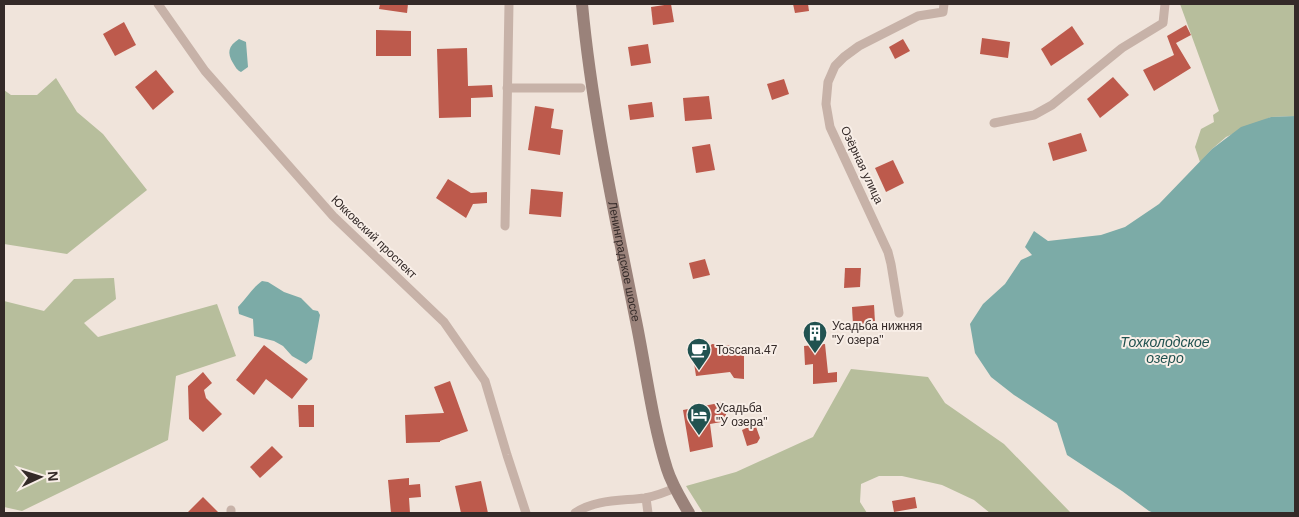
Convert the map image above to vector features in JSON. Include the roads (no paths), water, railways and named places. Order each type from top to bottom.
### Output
[{"type":"main road","name":"Ленинградское шоссе","points":[[582,4],[584,30],[601,140],[655,423],[668,470],[675,488],[689,513]]},
{"type":"street","name":"Юкковский проспект","points":[[158,4],[205,71],[333,216],[444,322],[485,381],[526,513]]},
{"type":"street","points":[[505,226],[509,4]]},
{"type":"street","name":"Озёрная улица","points":[[899,313],[888,252],[830,127],[826,104],[828,82],[835,66],[859,46],[918,16],[943,12],[944,4]]},
{"type":"street","points":[[994,123],[1034,115],[1052,105],[1122,48],[1164,23],[1165,4]]},
{"type":"street","points":[[507,88],[581,88]]},
{"type":"street","points":[[575,513],[582,508],[613,500],[646,498],[675,488]]},
{"type":"street","points":[[646,498],[648,513]]},
{"type":"water","points":[[239,39],[246,42],[248,67],[241,72],[234,65],[229,53],[233,44]]},
{"type":"water","name":"Тохколодское озеро","points":[[1295,116],[1295,513],[1154,513],[1067,455],[1057,423],[1014,395],[991,377],[975,353],[970,324],[983,304],[1005,284],[1021,260],[1032,255],[1025,247],[1034,231],[1048,241],[1101,235],[1125,227],[1159,204],[1212,149],[1241,127],[1271,117]]},
{"type":"water","points":[[262,281],[301,298],[313,310],[318,311],[320,315],[312,359],[306,364],[292,356],[283,346],[274,341],[254,336],[253,319],[239,314],[238,307]]},
{"type":"place","name":"Усадьба нижняя \"У озера\"","points":[[815,354]]},
{"type":"place","name":"Toscana.47","points":[[699,371]]},
{"type":"place","name":"Усадьба \"У озера\"","points":[[699,436]]}]
